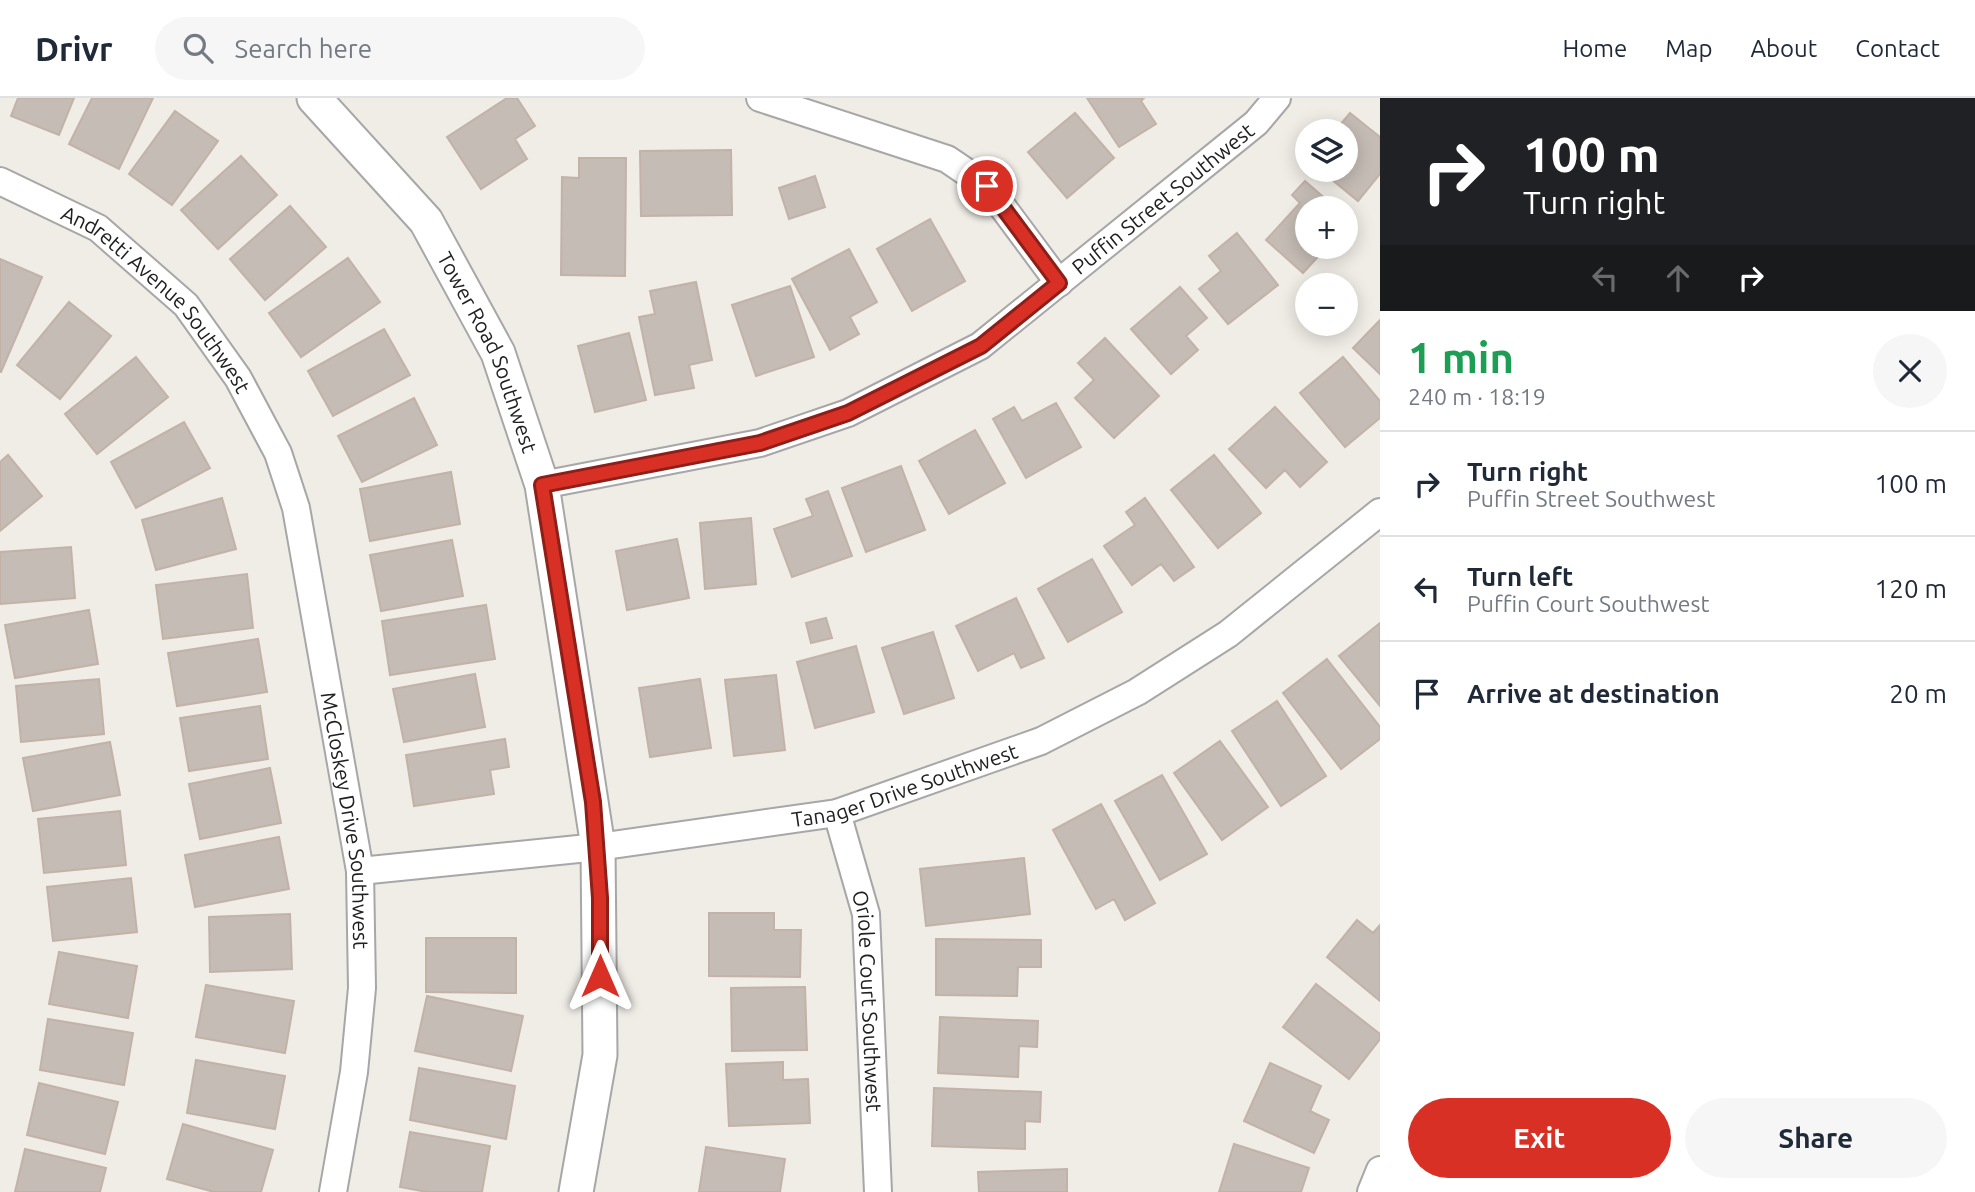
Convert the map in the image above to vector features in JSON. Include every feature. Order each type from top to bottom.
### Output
[{"type":"street","name":"Tower Road Southwest","points":[[314,98],[426,221],[498,353],[542,485],[598,847],[600,1055],[576,1192]]},
{"type":"street","points":[[760,98],[947,159],[987,186],[1059,283]]},
{"type":"street","name":"Puffin Street Southwest","points":[[542,485],[760,443],[848,413],[981,346],[1256,122],[1277,98]]},
{"type":"street","name":"Andretti Avenue Southwest","points":[[0,181],[99,228],[186,305],[238,378],[278,453]]},
{"type":"street","name":"McCloskey Drive Southwest","points":[[278,453],[296,508],[360,871],[362,988],[354,1072],[333,1192]]},
{"type":"street","name":"Tanager Drive Southwest","points":[[360,871],[598,847],[837,813],[1041,741],[1137,692],[1228,634],[1380,512]]},
{"type":"street","name":"Oriole Court Southwest","points":[[837,813],[866,914],[878,1192]]},
{"type":"street","points":[[1371,1192],[1380,1170]]},
{"type":"building","points":[[18,98],[74,98],[59,135],[11,116]]},
{"type":"building","points":[[92,98],[153,98],[119,169],[69,144]]},
{"type":"building","points":[[507,98],[517,98],[535,126],[515,139],[527,159],[481,189],[447,137]]},
{"type":"building","points":[[1087,98],[1144,98],[1141,101],[1156,124],[1119,147]]},
{"type":"building","points":[[175,111],[218,141],[172,205],[129,174]]},
{"type":"building","points":[[1075,113],[1114,158],[1067,198],[1028,152]]},
{"type":"building","points":[[1350,113],[1358,119],[1345,119]]},
{"type":"building","points":[[1358,119],[1380,137],[1380,174],[1358,201],[1358,196],[1352,196],[1335,182],[1358,182]]},
{"type":"building","points":[[731,150],[732,215],[641,216],[640,151]]},
{"type":"building","points":[[241,156],[277,195],[218,249],[181,210]]},
{"type":"building","points":[[579,158],[626,158],[625,276],[561,275],[562,177],[579,178]]},
{"type":"building","points":[[815,176],[825,207],[789,219],[779,188]]},
{"type":"building","points":[[1306,182],[1322,196],[1295,198],[1292,195]]},
{"type":"building","points":[[290,206],[326,247],[265,300],[230,259]]},
{"type":"building","points":[[1295,208],[1295,259],[1316,259],[1303,273],[1266,240]]},
{"type":"building","points":[[930,219],[965,281],[912,311],[877,249]]},
{"type":"building","points":[[1237,233],[1278,285],[1228,324],[1199,289],[1221,271],[1209,256]]},
{"type":"building","points":[[849,249],[877,302],[850,317],[859,334],[830,350],[792,279]]},
{"type":"building","points":[[348,258],[380,302],[301,357],[269,313]]},
{"type":"building","points":[[0,259],[42,277],[1,372],[0,372]]},
{"type":"building","points":[[696,282],[712,360],[689,365],[694,388],[655,395],[639,317],[655,314],[650,291]]},
{"type":"building","points":[[790,286],[814,357],[756,376],[732,305]]},
{"type":"building","points":[[1180,287],[1207,318],[1186,336],[1198,350],[1171,374],[1131,329]]},
{"type":"building","points":[[69,302],[111,336],[60,399],[17,365]]},
{"type":"building","points":[[1380,320],[1380,374],[1353,348]]},
{"type":"building","points":[[384,329],[410,375],[333,416],[308,371]]},
{"type":"building","points":[[629,333],[646,400],[595,412],[578,346]]},
{"type":"building","points":[[1105,338],[1159,396],[1114,438],[1075,398],[1094,380],[1078,363]]},
{"type":"building","points":[[136,357],[168,397],[97,454],[65,414]]},
{"type":"building","points":[[1343,357],[1380,401],[1380,418],[1345,447],[1300,393]]},
{"type":"building","points":[[414,398],[437,445],[362,482],[338,436]]},
{"type":"building","points":[[1056,403],[1081,447],[1026,478],[993,419],[1014,407],[1022,421]]},
{"type":"building","points":[[1275,407],[1327,462],[1300,487],[1285,470],[1266,488],[1229,449]]},
{"type":"building","points":[[184,422],[210,468],[136,508],[111,462]]},
{"type":"building","points":[[975,430],[1005,483],[949,514],[919,461]]},
{"type":"building","points":[[8,455],[42,496],[0,531],[0,462]]},
{"type":"building","points":[[1214,455],[1261,513],[1218,548],[1171,490]]},
{"type":"building","points":[[901,466],[925,530],[866,552],[842,488]]},
{"type":"building","points":[[451,472],[460,524],[370,541],[360,489]]},
{"type":"building","points":[[828,491],[852,556],[792,577],[774,529],[813,516],[806,499]]},
{"type":"building","points":[[222,498],[236,549],[156,570],[142,520]]},
{"type":"building","points":[[1145,498],[1194,567],[1174,581],[1161,564],[1132,585],[1104,546],[1135,525],[1126,512]]},
{"type":"building","points":[[751,518],[756,584],[705,589],[700,523]]},
{"type":"building","points":[[677,539],[689,598],[627,610],[616,551]]},
{"type":"building","points":[[452,540],[463,596],[381,611],[370,555]]},
{"type":"building","points":[[71,547],[75,598],[0,604],[0,552]]},
{"type":"building","points":[[1092,559],[1122,612],[1068,642],[1038,589]]},
{"type":"building","points":[[247,574],[253,628],[163,639],[156,585]]},
{"type":"building","points":[[1016,598],[1044,658],[1021,668],[1014,653],[978,671],[956,626]]},
{"type":"building","points":[[486,605],[495,659],[390,675],[382,621]]},
{"type":"building","points":[[89,610],[98,664],[15,678],[5,625]]},
{"type":"building","points":[[826,618],[832,638],[811,643],[806,623]]},
{"type":"building","points":[[1380,623],[1380,706],[1339,656]]},
{"type":"building","points":[[933,632],[954,698],[904,714],[882,648]]},
{"type":"building","points":[[258,639],[267,692],[177,706],[168,653]]},
{"type":"building","points":[[856,646],[874,712],[815,728],[797,662]]},
{"type":"building","points":[[1327,659],[1380,727],[1380,739],[1341,769],[1283,693]]},
{"type":"building","points":[[475,674],[485,727],[404,742],[393,689]]},
{"type":"building","points":[[776,675],[785,750],[734,756],[725,680]]},
{"type":"building","points":[[99,679],[104,734],[21,742],[16,686]]},
{"type":"building","points":[[700,679],[711,748],[650,757],[639,688]]},
{"type":"building","points":[[1277,701],[1326,776],[1281,806],[1232,731]]},
{"type":"building","points":[[260,706],[268,759],[189,771],[180,718]]},
{"type":"building","points":[[505,739],[509,767],[490,770],[494,794],[414,806],[406,755]]},
{"type":"building","points":[[1220,741],[1268,807],[1222,840],[1174,773]]},
{"type":"building","points":[[110,742],[120,795],[33,811],[23,758]]},
{"type":"building","points":[[270,768],[281,823],[200,839],[189,784]]},
{"type":"building","points":[[1162,775],[1207,854],[1160,880],[1115,801]]},
{"type":"building","points":[[1101,804],[1155,903],[1125,920],[1114,899],[1096,909],[1053,830]]},
{"type":"building","points":[[120,811],[126,865],[44,873],[38,819]]},
{"type":"building","points":[[279,837],[289,889],[195,907],[185,855]]},
{"type":"building","points":[[1024,858],[1030,914],[926,926],[920,869]]},
{"type":"building","points":[[131,878],[137,932],[53,941],[47,887]]},
{"type":"building","points":[[709,913],[774,913],[774,930],[801,930],[800,977],[709,976]]},
{"type":"building","points":[[290,914],[292,969],[210,972],[209,917]]},
{"type":"building","points":[[1357,920],[1373,933],[1380,925],[1380,1001],[1327,957]]},
{"type":"building","points":[[426,938],[516,938],[516,993],[426,992]]},
{"type":"building","points":[[936,939],[1041,940],[1041,967],[1018,967],[1017,996],[936,995]]},
{"type":"building","points":[[59,952],[137,966],[128,1018],[49,1004]]},
{"type":"building","points":[[1316,984],[1380,1034],[1380,1039],[1349,1079],[1283,1027]]},
{"type":"building","points":[[206,985],[294,1001],[285,1053],[196,1037]]},
{"type":"building","points":[[805,987],[807,1050],[732,1051],[731,988]]},
{"type":"building","points":[[427,996],[523,1016],[511,1071],[415,1051]]},
{"type":"building","points":[[940,1017],[1038,1021],[1037,1047],[1019,1046],[1018,1077],[938,1073]]},
{"type":"building","points":[[48,1019],[133,1033],[124,1085],[40,1070]]},
{"type":"building","points":[[196,1060],[285,1076],[275,1129],[187,1113]]},
{"type":"building","points":[[783,1062],[783,1080],[808,1079],[810,1123],[729,1126],[726,1064]]},
{"type":"building","points":[[1270,1063],[1321,1086],[1310,1111],[1329,1120],[1314,1153],[1244,1121]]},
{"type":"building","points":[[419,1068],[515,1086],[506,1139],[410,1120]]},
{"type":"building","points":[[39,1083],[118,1102],[105,1154],[27,1135]]},
{"type":"building","points":[[934,1088],[1041,1092],[1040,1122],[1025,1121],[1025,1149],[932,1146]]},
{"type":"building","points":[[183,1124],[273,1150],[261,1192],[214,1192],[167,1179]]},
{"type":"building","points":[[410,1132],[490,1146],[482,1192],[427,1192],[400,1187]]},
{"type":"building","points":[[1234,1144],[1309,1168],[1301,1192],[1219,1192]]},
{"type":"building","points":[[706,1147],[785,1159],[780,1192],[699,1192]]},
{"type":"building","points":[[25,1149],[106,1168],[100,1192],[15,1192]]},
{"type":"building","points":[[1067,1169],[1067,1192],[979,1192],[978,1172]]},
{"type":"route","points":[[600,976],[598,847],[593,802],[542,485],[760,443],[848,413],[981,346],[1059,283],[987,186]]}]
